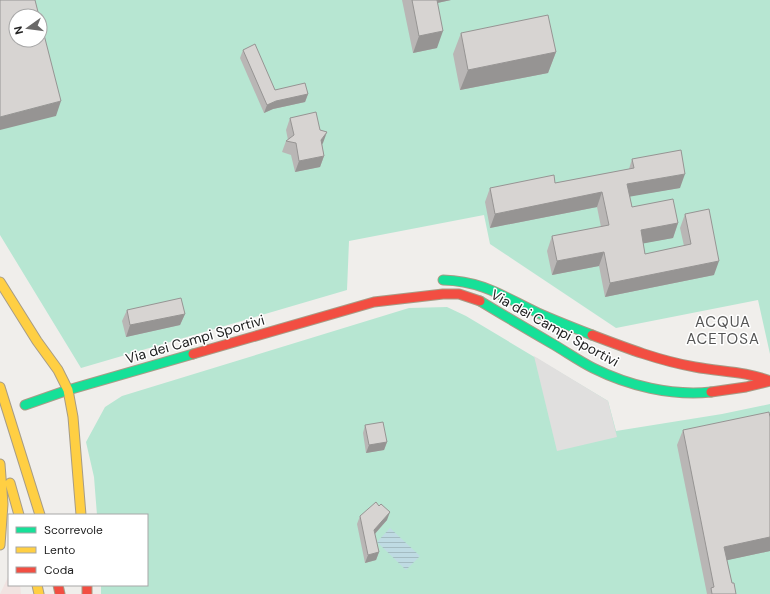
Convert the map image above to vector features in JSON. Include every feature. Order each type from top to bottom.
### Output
[{"type":"main road","name":"Via dei Campi Sportivi","points":[[433,281],[453,280],[477,283],[537,312],[599,338],[659,358],[696,367],[758,376],[770,381]]},
{"type":"main road","points":[[0,282],[58,370],[68,390],[73,417],[81,514]]},
{"type":"main road","name":"Via dei Campi Sportivi","points":[[25,405],[68,390],[374,302],[402,290]]},
{"type":"main road","name":"Via dei Campi Sportivi","points":[[374,302],[443,294],[464,295],[480,301],[496,310],[593,368],[611,376],[637,382],[656,391],[705,393],[741,389],[770,381]]},
{"type":"main road","points":[[644,364],[652,359],[659,358]]},
{"type":"main road","points":[[0,387],[40,514]]},
{"type":"main road","points":[[1,461],[19,514]]},
{"type":"main road","points":[[0,545],[3,526],[1,461]]},
{"type":"shaded area","points":[[534,356],[608,401],[617,437],[557,451]]},
{"type":"shaded area","points":[[8,577],[8,586],[20,586],[21,594],[0,594]]},
{"type":"green space","points":[[0,0],[770,0],[770,354],[758,300],[616,328],[490,244],[484,215],[349,241],[347,290],[81,368],[0,235]]},
{"type":"green space","points":[[447,307],[466,316],[608,401],[616,431],[722,414],[770,404],[770,594],[101,594],[101,586],[148,586],[148,514],[97,514],[94,477],[86,442],[105,407],[122,396],[409,308]]},
{"type":"water","points":[[390,528],[420,556],[406,570],[377,542]]},
{"type":"building","points":[[0,0],[35,0],[37,8],[8,8],[8,48],[47,48],[61,101],[0,117]]},
{"type":"building","points":[[412,0],[437,0],[443,31],[419,36]]},
{"type":"building","points":[[548,15],[556,52],[468,70],[461,33]]},
{"type":"building","points":[[255,44],[275,90],[305,83],[308,94],[276,101],[267,105],[243,50]]},
{"type":"building","points":[[316,112],[320,130],[327,132],[321,140],[324,156],[299,161],[296,143],[286,141],[294,135],[290,118]]},
{"type":"building","points":[[681,150],[685,174],[627,184],[632,207],[673,199],[678,223],[641,230],[645,254],[691,244],[685,214],[709,209],[719,261],[610,283],[604,252],[557,261],[552,236],[609,225],[602,192],[495,214],[490,188],[554,175],[555,183],[634,168],[632,159]]},
{"type":"building","points":[[181,298],[185,314],[130,325],[127,310]]},
{"type":"building","points":[[769,412],[770,537],[724,547],[736,594],[712,594],[711,588],[714,587],[683,430]]},
{"type":"building","points":[[383,422],[387,442],[369,445],[365,425]]},
{"type":"building","points":[[376,502],[379,506],[381,504],[390,512],[374,530],[379,552],[368,555],[360,516]]},
{"type":"traffic: fast","points":[[443,280],[470,283],[493,291],[558,322],[592,335]]},
{"type":"traffic: fast","points":[[480,301],[582,362],[621,380],[636,385],[666,391],[696,393],[711,392]]},
{"type":"traffic: fast","points":[[25,405],[68,390],[193,354]]},
{"type":"traffic: slow","points":[[0,282],[37,341],[58,370],[68,390],[73,417],[81,514]]},
{"type":"traffic: slow","points":[[0,387],[40,514]]},
{"type":"traffic: slow","points":[[0,464],[3,504],[0,545]]},
{"type":"traffic: slow","points":[[10,483],[19,514]]},
{"type":"traffic: slow","points":[[37,586],[39,594]]},
{"type":"traffic: jam","points":[[193,354],[374,302],[443,294],[459,294],[480,301]]},
{"type":"traffic: jam","points":[[592,335],[656,358],[705,369],[751,375],[770,381]]},
{"type":"traffic: jam","points":[[711,392],[746,387],[770,381]]},
{"type":"traffic: jam","points":[[58,586],[60,594]]},
{"type":"traffic: jam","points":[[87,586],[87,594]]},
{"type":"district","name":"ACQUA ACETOSA","points":[[723,330]]}]
